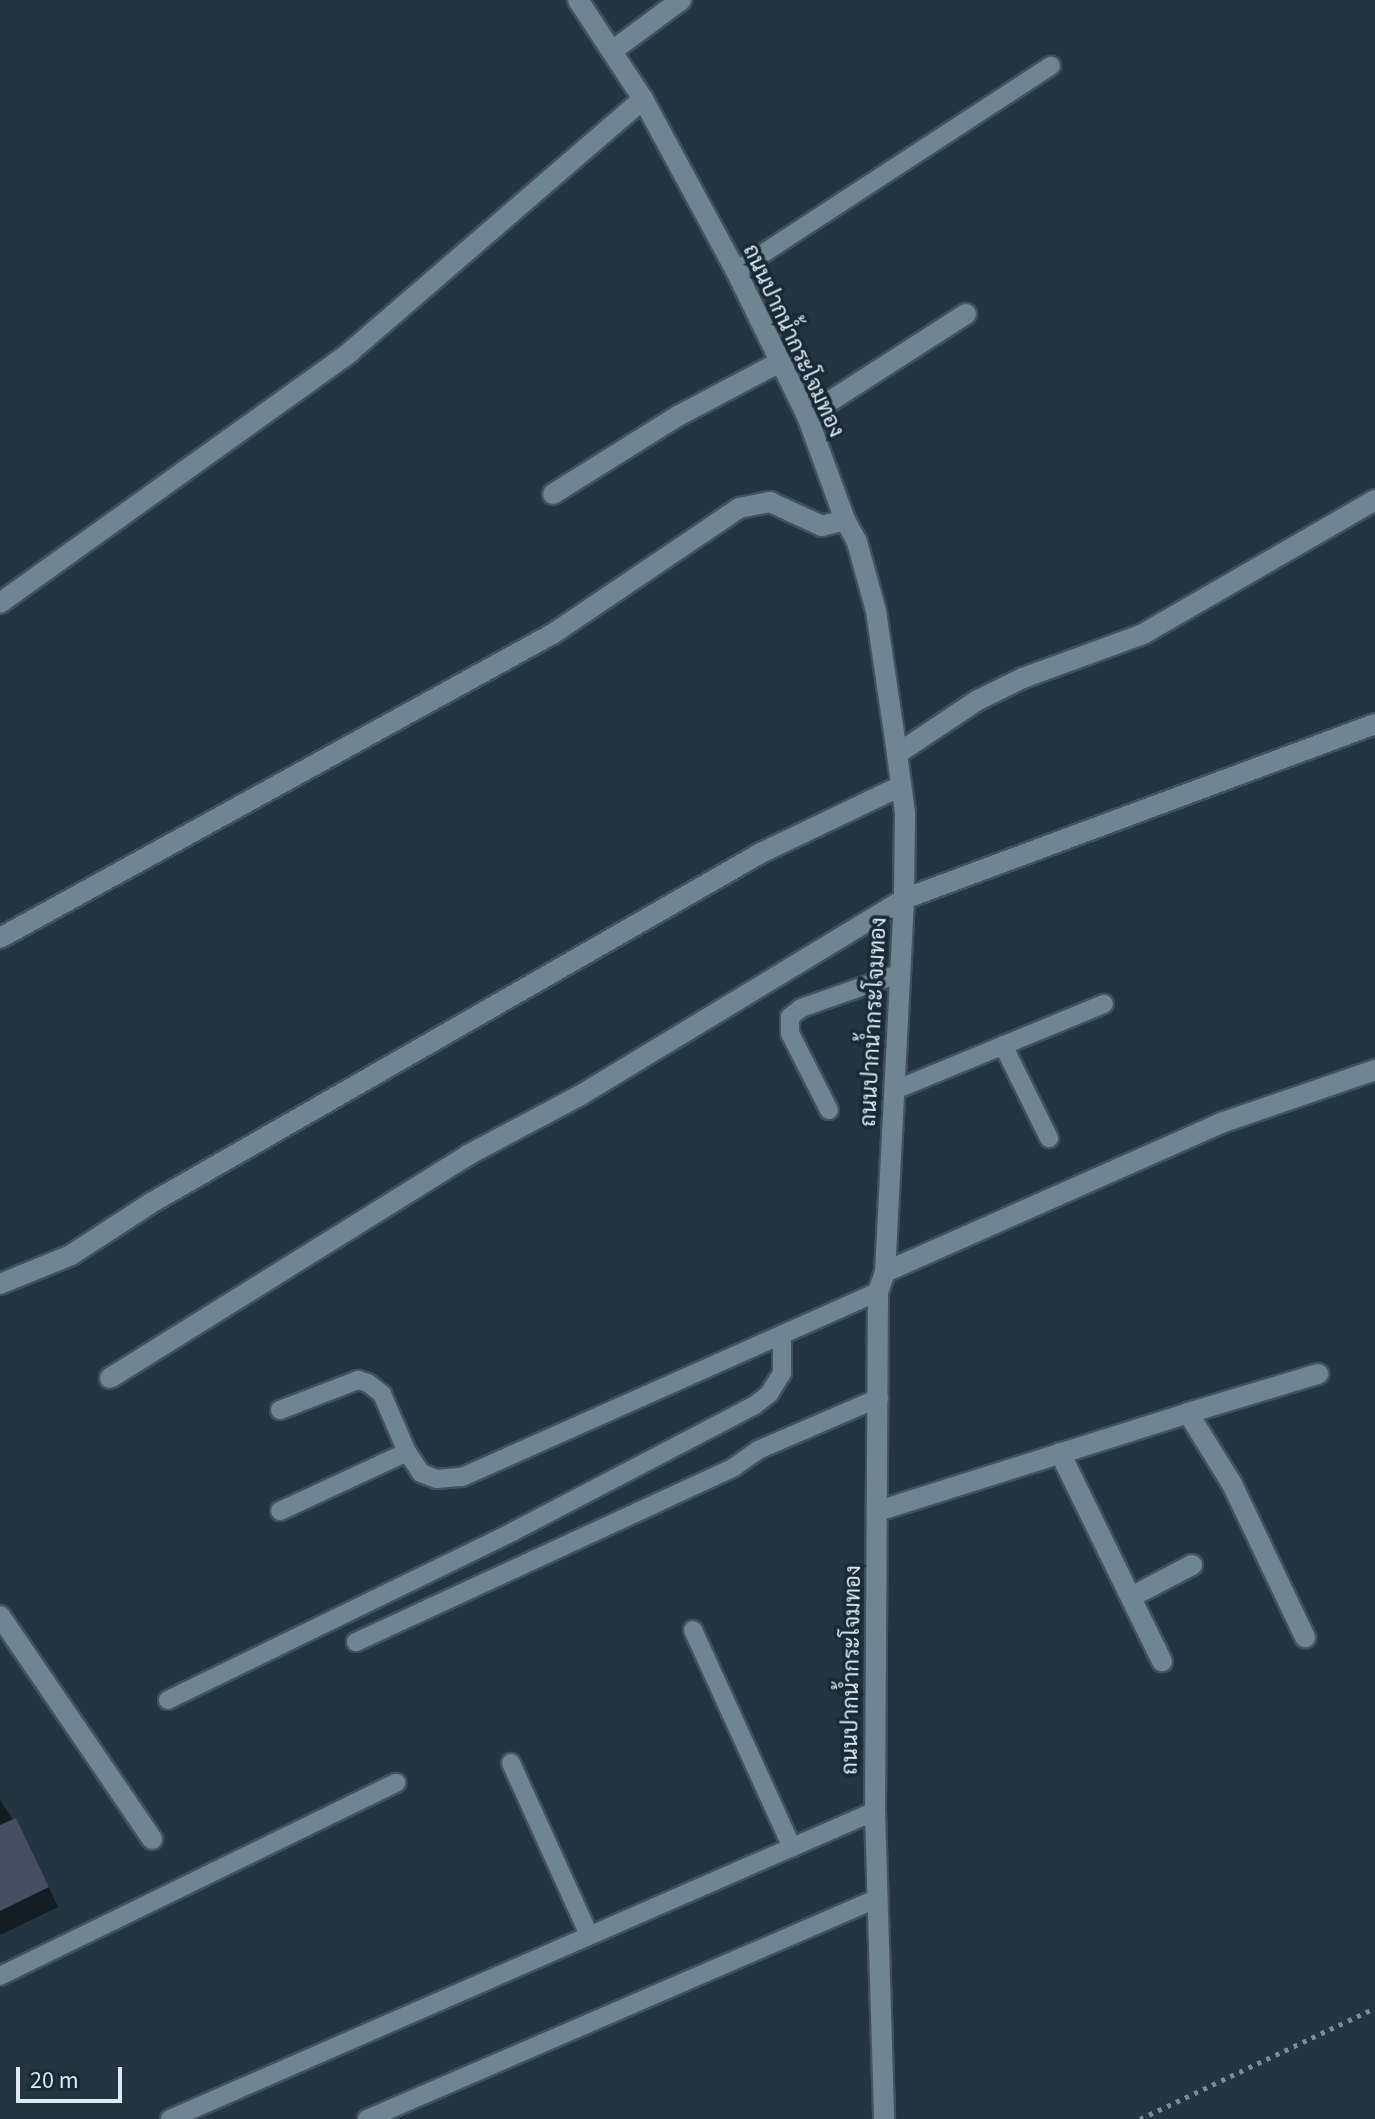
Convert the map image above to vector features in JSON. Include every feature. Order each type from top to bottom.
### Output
[{"type":"street","name":"ถนนปากน้ำกระโจมทอง","points":[[578,0],[643,99],[736,271],[778,363],[807,416],[845,520],[857,542],[876,611],[897,754],[905,813],[904,899],[885,1272],[878,1292],[875,1811],[882,2119]]},
{"type":"street","points":[[612,51],[681,0]]},
{"type":"street","points":[[0,603],[350,352],[643,99]]},
{"type":"street","points":[[807,416],[966,314]]},
{"type":"street","points":[[553,494],[666,422],[778,363]]},
{"type":"street","points":[[897,754],[978,700],[1023,678],[1143,634],[1375,500]]},
{"type":"street","points":[[0,938],[554,633],[739,508],[770,502],[822,526],[845,520]]},
{"type":"street","points":[[110,1378],[468,1155],[579,1096],[904,899],[1375,724]]},
{"type":"street","points":[[0,1284],[71,1255],[151,1203],[761,853],[901,786]]},
{"type":"street","points":[[885,1272],[1221,1123],[1375,1070]]},
{"type":"street","points":[[878,1511],[1318,1374]]},
{"type":"street","points":[[1188,1413],[1232,1484],[1305,1637]]},
{"type":"street","points":[[1060,1453],[1162,1661]]},
{"type":"street","points":[[1131,1597],[1192,1565]]},
{"type":"street","points":[[0,1616],[152,1839]]},
{"type":"lane","points":[[736,271],[1051,66]]},
{"type":"lane","points":[[829,1110],[790,1033],[790,1017],[801,1008],[901,973]]},
{"type":"lane","points":[[895,1090],[1104,1004]]},
{"type":"lane","points":[[1003,1045],[1049,1138]]},
{"type":"lane","points":[[280,1410],[358,1380],[368,1383],[382,1394],[407,1452],[421,1473],[437,1479],[462,1477],[878,1292]]},
{"type":"lane","points":[[168,1700],[514,1531],[755,1405],[769,1394],[782,1373],[782,1335]]},
{"type":"lane","points":[[356,1642],[734,1467],[758,1450],[879,1398]]},
{"type":"lane","points":[[280,1511],[407,1452]]},
{"type":"lane","points":[[693,1630],[792,1847]]},
{"type":"lane","points":[[511,1763],[589,1935]]},
{"type":"lane","points":[[0,1976],[396,1783]]},
{"type":"lane","points":[[170,2119],[875,1811]]},
{"type":"lane","points":[[367,2119],[876,1899]]},
{"type":"path","points":[[1140,2119],[1375,2008]]},
{"type":"building","points":[[16,1818],[49,1887],[0,1911],[0,1825]]}]
